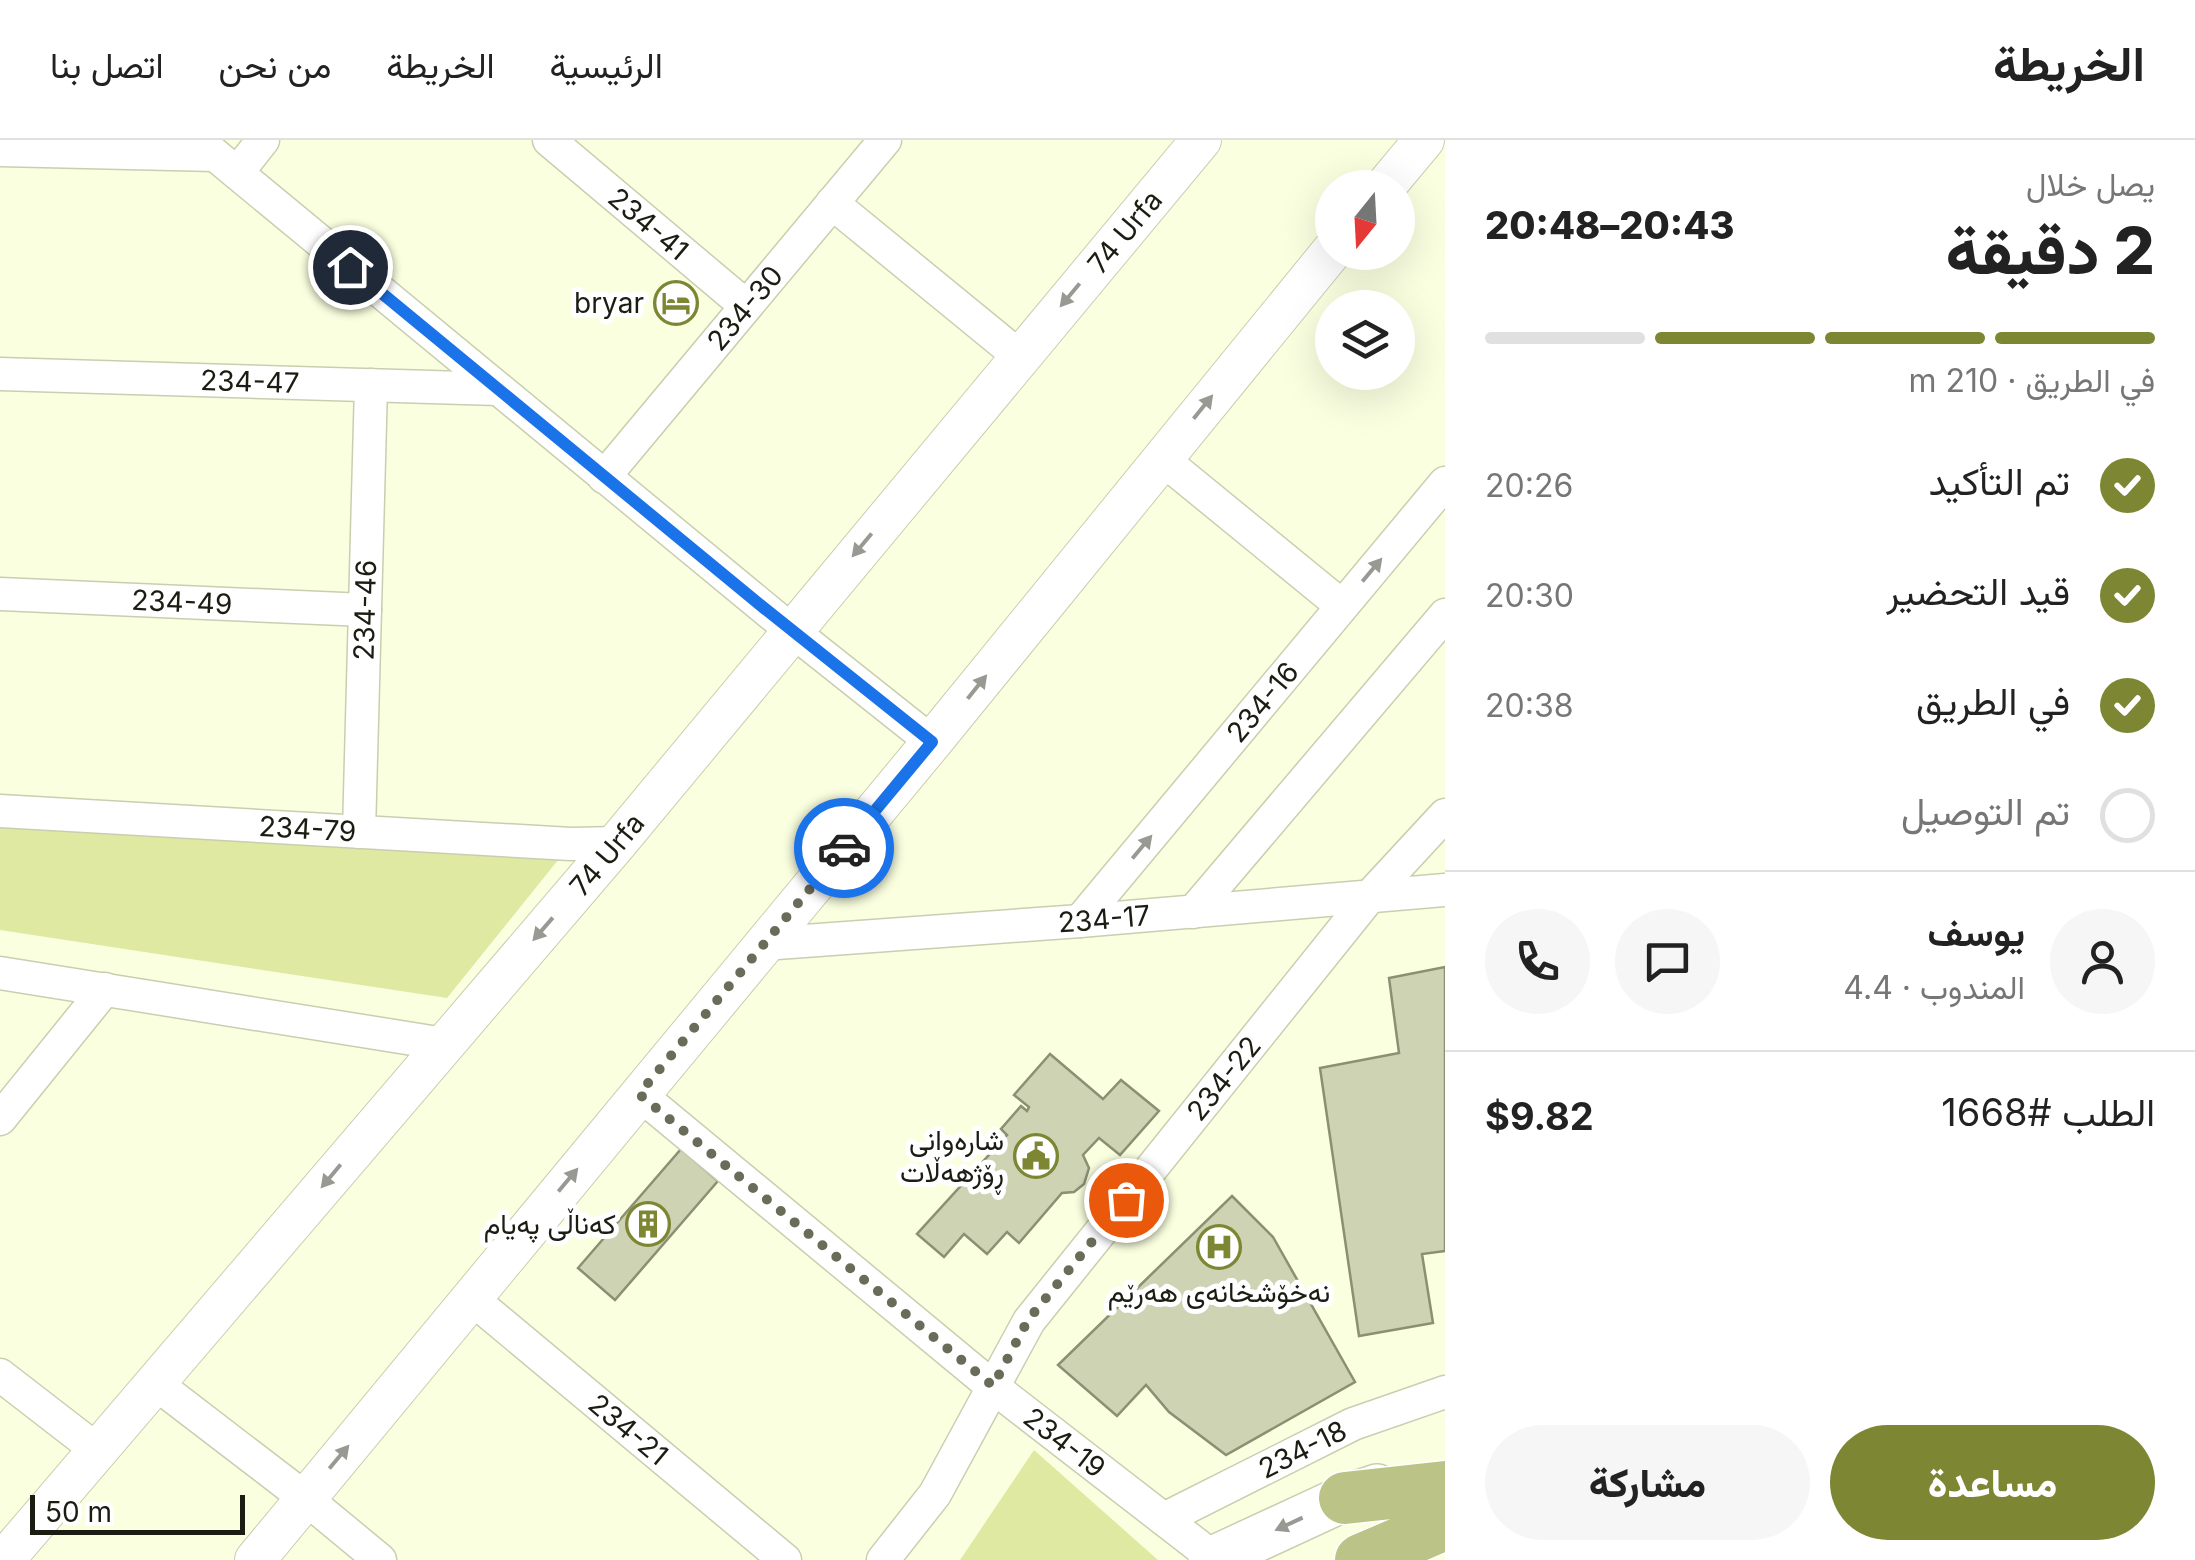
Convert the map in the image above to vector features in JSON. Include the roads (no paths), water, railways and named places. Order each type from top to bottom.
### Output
[{"type":"highway","points":[[1345,1498],[1445,1486]]},
{"type":"highway","points":[[1361,1560],[1445,1524]]},
{"type":"main road","points":[[1212,1559],[1345,1498],[1445,1464]]},
{"type":"street","points":[[0,150],[216,156],[263,140]]},
{"type":"street","name":"234-41","points":[[549,140],[588,152],[746,306]]},
{"type":"street","name":"234-30","points":[[604,476],[884,140]]},
{"type":"street","name":"74 Urfa","points":[[4,1560],[616,842],[1201,140]]},
{"type":"street","points":[[1399,170],[1424,140]]},
{"type":"street","points":[[216,156],[932,742]]},
{"type":"street","points":[[832,203],[1020,356]]},
{"type":"street","points":[[255,1560],[932,742],[1316,270]]},
{"type":"street","name":"234-47","points":[[0,374],[498,389]]},
{"type":"street","name":"234-46","points":[[359,832],[371,385]]},
{"type":"street","points":[[1162,458],[1342,606]]},
{"type":"street","name":"234-16","points":[[1080,922],[1445,483]]},
{"type":"street","name":"234-49","points":[[0,594],[365,610]]},
{"type":"street","points":[[1193,912],[1445,614]]},
{"type":"street","name":"234-79","points":[[0,811],[571,844],[616,842]]},
{"type":"street","name":"234-22","points":[[883,1560],[935,1494],[1028,1320],[1370,896],[1445,814]]},
{"type":"street","name":"234-17","points":[[763,944],[1080,922],[1445,890]]},
{"type":"street","points":[[0,973],[444,1044]]},
{"type":"street","points":[[0,1119],[105,989]]},
{"type":"street","name":"234-19","points":[[639,1094],[993,1386],[1212,1559]]},
{"type":"street","name":"234-21","points":[[470,1298],[785,1560]]},
{"type":"street","points":[[0,1375],[97,1450]]},
{"type":"street","points":[[155,1383],[380,1560]]},
{"type":"street","name":"234-18","points":[[1164,1519],[1352,1424],[1445,1392]]},
{"type":"place","name":"bryar","points":[[676,303]]},
{"type":"place","name":"شارەوانی ڕۆژهەڵات","points":[[1036,1156]]},
{"type":"place","name":"کەناڵی پەیام","points":[[648,1224]]},
{"type":"place","name":"نەخۆشخانەی هەرێم","points":[[1219,1247]]}]
